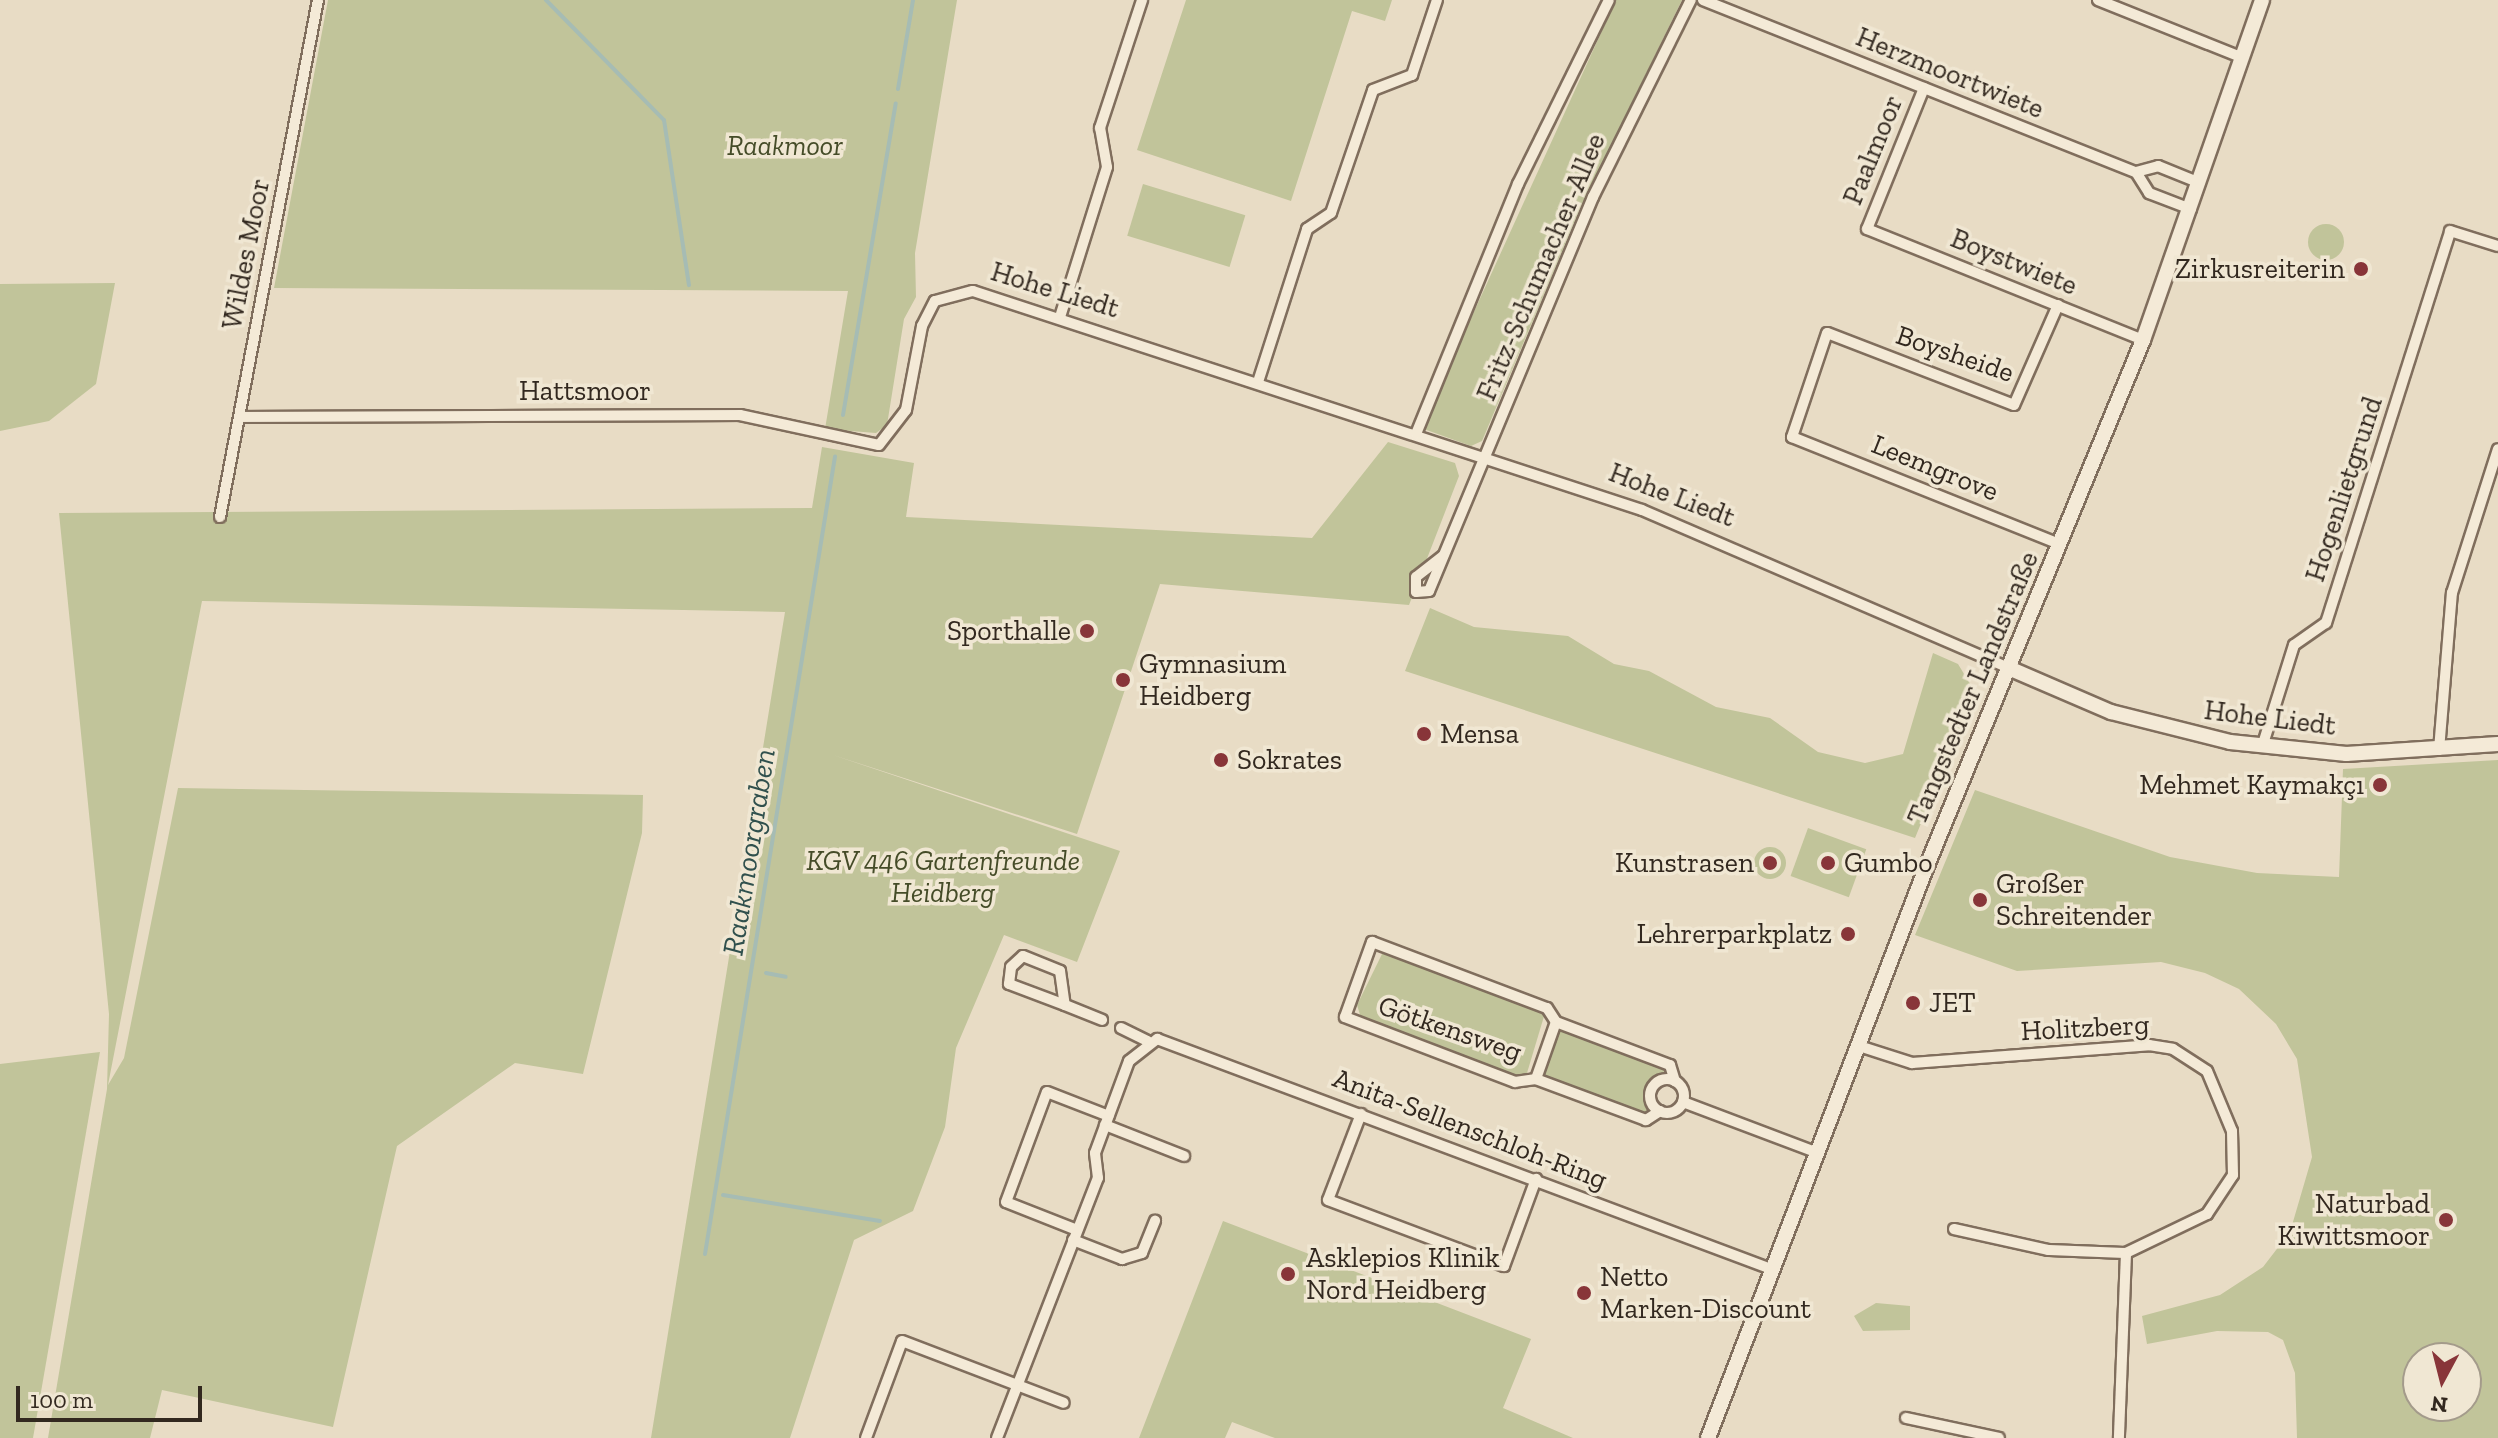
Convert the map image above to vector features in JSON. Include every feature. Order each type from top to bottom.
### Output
[{"type":"street","name":"Wildes Moor","points":[[220,517],[318,0]]},
{"type":"street","points":[[1060,317],[1107,167],[1100,128],[1142,0]]},
{"type":"street","points":[[1258,382],[1307,229],[1331,213],[1373,90],[1412,75],[1437,0]]},
{"type":"street","name":"Fritz-Schumacher-Allee","points":[[1416,434],[1518,184],[1609,0]]},
{"type":"street","name":"Fritz-Schumacher-Allee","points":[[1443,556],[1593,197],[1691,0]]},
{"type":"street","name":"Herzmoortwiete","points":[[1703,0],[2136,172],[2149,193],[2191,209]]},
{"type":"street","points":[[2098,0],[2243,58]]},
{"type":"street","name":"Tangstedter Landstraße","points":[[1708,1438],[1859,1046],[2143,340],[2262,0]]},
{"type":"street","name":"Paalmoor","points":[[1867,229],[1924,88]]},
{"type":"street","name":"Herzmoortwiete","points":[[2136,172],[2158,166],[2200,183]]},
{"type":"street","name":"Boystwiete","points":[[1867,229],[2143,340]]},
{"type":"street","name":"Hogenlietgrund","points":[[2262,747],[2294,645],[2326,623],[2450,231],[2498,246]]},
{"type":"street","name":"Hohe Liedt","points":[[906,410],[922,326],[947,293],[973,291],[1642,510],[2111,712],[2262,747],[2439,750],[2498,744]]},
{"type":"street","name":"Boysheide","points":[[1792,437],[1827,333],[2014,405],[2058,305]]},
{"type":"street","name":"Hattsmoor","points":[[240,417],[740,415],[867,447],[892,438],[906,410]]},
{"type":"street","name":"Leemgrove","points":[[1792,437],[2060,544]]},
{"type":"street","points":[[2439,750],[2452,593],[2498,449]]},
{"type":"street","name":"Götkensweg","points":[[1660,1111],[1646,1120],[1536,1079],[1515,1082],[1345,1017],[1372,942],[1547,1008],[1556,1022],[1670,1065],[1675,1081]]},
{"type":"street","points":[[1065,1005],[1060,971],[1023,956],[1011,967],[1009,984],[1102,1020]]},
{"type":"street","name":"Götkensweg","points":[[1536,1079],[1556,1022]]},
{"type":"street","name":"Anita-Sellenschloh-Ring","points":[[1121,1028],[1148,1041],[1166,1040],[1774,1270]]},
{"type":"street","points":[[997,1438],[1098,1178],[1095,1153],[1129,1061],[1148,1041]]},
{"type":"street","name":"Holitzberg","points":[[1859,1046],[1912,1063],[2149,1045],[2193,1058],[2207,1071],[2232,1131],[2233,1175],[2207,1214],[2126,1253],[2048,1250],[1954,1229]]},
{"type":"street","points":[[1683,1102],[1675,1081],[1652,1088],[1660,1111],[1683,1102],[1818,1153]]},
{"type":"street","points":[[1155,1220],[1142,1253],[1122,1259],[1006,1202],[1047,1092],[1184,1156]]},
{"type":"street","points":[[1361,1114],[1328,1200],[1504,1266],[1536,1179]]},
{"type":"street","points":[[2119,1438],[2126,1253]]},
{"type":"street","points":[[866,1438],[902,1341],[1064,1403]]},
{"type":"street","points":[[1906,1418],[1999,1438]]},
{"type":"green space","name":"Raakmoor","points":[[328,0],[957,0],[915,253],[916,297],[904,319],[887,425],[876,433],[825,429],[848,291],[274,288]]},
{"type":"green space","points":[[1186,0],[1392,0],[1385,21],[1352,11],[1291,201],[1137,150]]},
{"type":"green space","points":[[1616,0],[1682,0],[1579,211],[1482,441],[1471,446],[1421,428]]},
{"type":"green space","points":[[1143,184],[1245,215],[1230,267],[1127,236]]},
{"type":"green space","points":[[2326,224],[2339,229],[2344,242],[2339,255],[2326,260],[2313,255],[2308,242],[2313,229]]},
{"type":"green space","points":[[115,283],[96,384],[49,421],[0,431],[0,284]]},
{"type":"green space","name":"KGV 446 Gartenfreunde Heidberg","points":[[1388,442],[1455,463],[1459,476],[1409,605],[1160,584],[1077,834],[833,755],[1120,851],[1077,962],[1004,935],[956,1048],[945,1127],[913,1211],[854,1240],[790,1438],[651,1438],[785,612],[202,601],[108,1085],[124,1058],[178,788],[643,795],[642,833],[583,1074],[515,1063],[397,1146],[333,1427],[162,1390],[150,1438],[48,1438],[107,1089],[109,1014],[59,513],[812,508],[822,447],[914,463],[906,517],[1312,538]]},
{"type":"green space","points":[[1430,608],[1474,627],[1568,636],[1614,664],[1649,671],[1716,707],[1770,718],[1818,752],[1865,763],[1903,754],[1933,653],[1958,664],[1975,692],[1915,838],[1405,671]]},
{"type":"green space","points":[[2498,760],[2498,1438],[2297,1438],[2295,1373],[2283,1340],[2268,1332],[2217,1331],[2147,1344],[2142,1316],[2220,1295],[2263,1267],[2290,1232],[2312,1157],[2297,1059],[2276,1024],[2239,989],[2205,973],[2161,962],[2017,971],[1915,935],[1975,790],[2170,857],[2257,873],[2339,877],[2343,769]]},
{"type":"green space","name":"Gumbo","points":[[1808,828],[1866,849],[1849,897],[1791,876]]},
{"type":"green space","name":"Kunstrasen","points":[[1770,847],[1781,852],[1786,863],[1781,874],[1770,879],[1759,874],[1754,863],[1759,852]]},
{"type":"green space","points":[[1383,952],[1545,1013],[1527,1073],[1517,1077],[1361,1018],[1357,1005]]},
{"type":"green space","points":[[1558,1028],[1666,1069],[1671,1078],[1658,1080],[1648,1095],[1657,1112],[1647,1115],[1540,1076]]},
{"type":"green space","points":[[100,1052],[33,1438],[0,1438],[0,1064]]},
{"type":"green space","name":"Asklepios Klinik Nord Heidberg","points":[[1223,1221],[1531,1339],[1503,1408],[1573,1438],[1275,1438],[1232,1422],[1225,1438],[1139,1438]]},
{"type":"green space","points":[[1876,1303],[1910,1306],[1910,1330],[1863,1331],[1854,1316]]},
{"type":"waterway","points":[[546,0],[664,120],[689,285]]},
{"type":"waterway","name":"Raakmoorgraben","points":[[898,89],[913,0]]},
{"type":"waterway","name":"Raakmoorgraben","points":[[843,415],[896,103]]},
{"type":"waterway","name":"Raakmoorgraben","points":[[705,1254],[835,457]]},
{"type":"waterway","points":[[766,973],[786,977]]},
{"type":"waterway","points":[[723,1195],[880,1221]]},
{"type":"place","name":"Zirkusreiterin","points":[[2361,269]]},
{"type":"place","name":"Sporthalle","points":[[1087,631]]},
{"type":"place","name":"Gymnasium Heidberg","points":[[1123,680]]},
{"type":"place","name":"Mensa","points":[[1424,734]]},
{"type":"place","name":"Sokrates","points":[[1221,760]]},
{"type":"place","name":"Mehmet Kaymakçı","points":[[2380,785]]},
{"type":"place","name":"Kunstrasen","points":[[1770,863]]},
{"type":"place","name":"Gumbo","points":[[1828,863]]},
{"type":"place","name":"Großer Schreitender","points":[[1980,900]]},
{"type":"place","name":"Lehrerparkplatz","points":[[1848,934]]},
{"type":"place","name":"JET","points":[[1913,1003]]},
{"type":"place","name":"Naturbad Kiwittsmoor","points":[[2446,1220]]},
{"type":"place","name":"Asklepios Klinik Nord Heidberg","points":[[1288,1274]]},
{"type":"place","name":"Netto Marken-Discount","points":[[1584,1293]]}]
